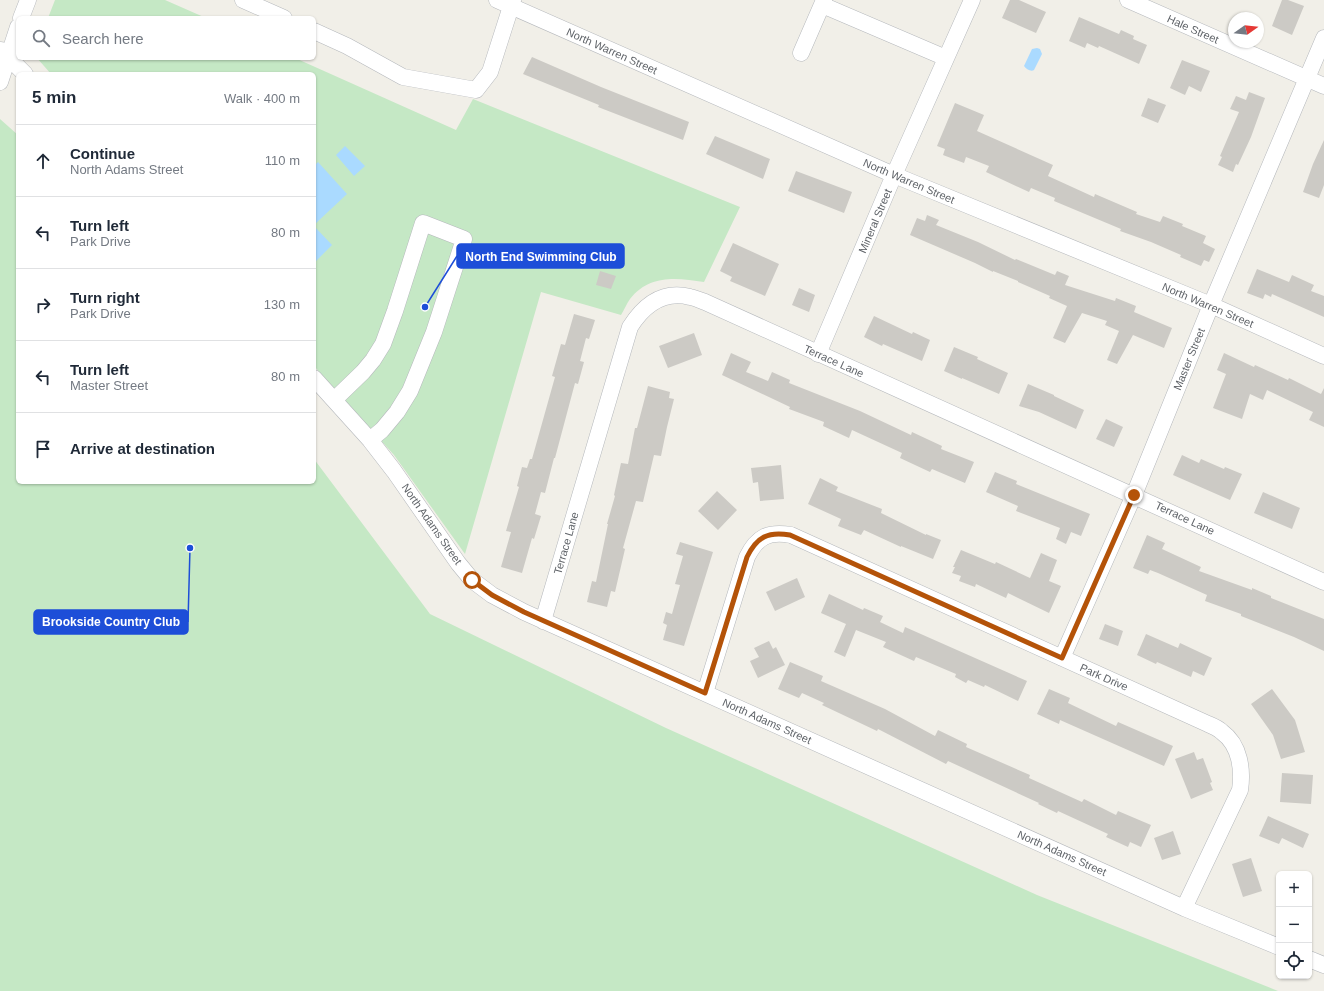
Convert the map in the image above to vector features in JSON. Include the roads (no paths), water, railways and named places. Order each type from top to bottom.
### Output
[{"type":"street","points":[[22,16],[28,0]]},
{"type":"street","points":[[243,0],[279,16]]},
{"type":"street","name":"Mineral Street","points":[[818,354],[894,175],[972,0]]},
{"type":"street","name":"Hale Street","points":[[1128,0],[1324,86]]},
{"type":"street","points":[[316,32],[347,46],[403,77],[476,90],[490,72],[507,2]]},
{"type":"street","name":"North Warren Street","points":[[507,2],[894,175],[1211,305],[1324,356]]},
{"type":"street","points":[[801,53],[823,2],[946,58]]},
{"type":"street","points":[[0,82],[4,52],[16,31]]},
{"type":"street","name":"Master Street","points":[[1062,658],[1134,495],[1211,305],[1324,38]]},
{"type":"street","points":[[4,52],[23,72]]},
{"type":"street","points":[[334,400],[363,372],[383,344],[423,223],[464,239],[434,332],[410,391],[392,418],[382,430],[370,440]]},
{"type":"street","name":"Terrace Lane","points":[[544,620],[630,327],[638,314],[648,305],[662,298],[677,296],[690,296],[1324,582]]},
{"type":"street","name":"North Adams Street","points":[[316,380],[370,440],[394,471],[458,563],[472,580],[492,595],[705,693],[1184,908],[1276,946]]},
{"type":"street","name":"Park Drive","points":[[705,693],[747,557],[752,547],[760,539],[769,535],[779,533],[790,535],[1223,732],[1234,747],[1240,761],[1240,790],[1184,908]]},
{"type":"street","points":[[1312,960],[1324,965]]},
{"type":"water","points":[[1032,49],[1040,49],[1042,54],[1033,71],[1024,66]]},
{"type":"water","points":[[345,146],[365,166],[354,176],[336,155]]},
{"type":"water","points":[[318,162],[347,194],[316,223],[316,164]]},
{"type":"water","points":[[316,228],[332,245],[316,261]]},
{"type":"place","name":"North End Swimming Club","points":[[425,307]]},
{"type":"place","name":"Brookside Country Club","points":[[190,548]]}]
